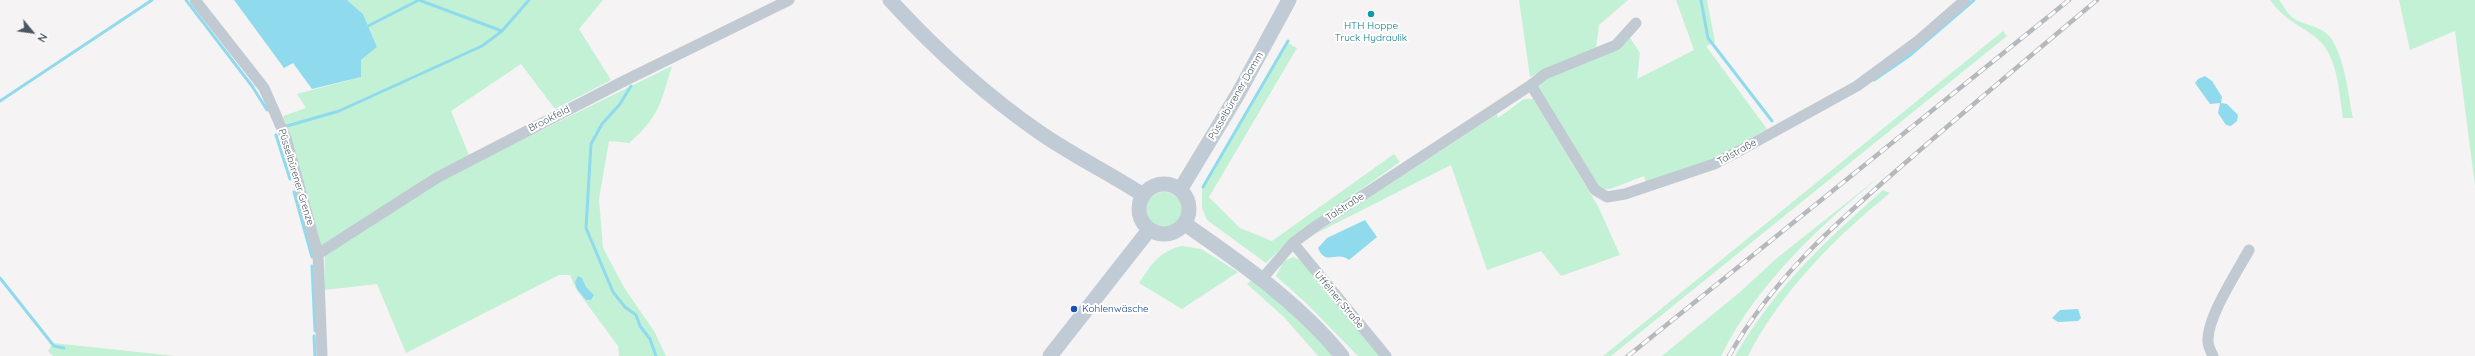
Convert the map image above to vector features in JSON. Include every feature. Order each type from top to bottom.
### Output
[{"type":"main road","points":[[890,0],[919,32],[978,86],[1039,132],[1143,195]]},
{"type":"main road","name":"Püsselbürener Damm","points":[[1180,190],[1238,94],[1289,0]]},
{"type":"main road","points":[[1164,184],[1180,190],[1188,202],[1188,217],[1184,224],[1179,230],[1164,235],[1149,230],[1144,225],[1139,210],[1143,195],[1149,189],[1164,184]]},
{"type":"main road","points":[[1184,224],[1261,280],[1299,311],[1342,356]]},
{"type":"main road","points":[[1050,356],[1149,230]]},
{"type":"street","name":"Püsselbürener Grenze","points":[[195,0],[264,88],[286,138],[318,254],[322,356]]},
{"type":"street","name":"Brookfeld","points":[[318,254],[438,177],[626,80],[789,0]]},
{"type":"street","name":"Talstraße","points":[[1531,85],[1595,190],[1607,197],[1625,194],[1714,164],[1857,86],[1918,41],[1965,0]]},
{"type":"street","name":"Talstraße","points":[[1261,280],[1293,243],[1546,74],[1616,45],[1636,24]]},
{"type":"street","name":"Uffelner Straße","points":[[1293,243],[1386,356]]},
{"type":"street","points":[[2213,356],[2208,341],[2212,321],[2220,301],[2249,250]]},
{"type":"green space","points":[[347,0],[603,0],[579,29],[611,80],[555,109],[521,64],[451,111],[469,155],[434,173],[321,248],[290,134],[283,116],[306,108],[297,94],[361,77],[361,60],[377,47],[363,14]]},
{"type":"green space","points":[[1519,0],[1628,0],[1599,25],[1596,48],[1530,77]]},
{"type":"green space","points":[[1676,0],[1707,0],[1715,42],[1706,46],[1767,129],[1714,159],[1646,183],[1644,176],[1610,189],[1597,189],[1537,87],[1546,78],[1629,36],[1640,53],[1637,79],[1694,50]]},
{"type":"green space","points":[[2270,0],[2279,0],[2292,17],[2300,22],[2322,30],[2332,40],[2341,60],[2353,118],[2343,118],[2333,63],[2322,43],[2281,13]]},
{"type":"green space","points":[[2399,0],[2475,0],[2475,186],[2455,31],[2410,50]]},
{"type":"green space","points":[[2003,31],[2007,36],[1611,356],[1603,356]]},
{"type":"green space","points":[[1286,42],[1297,48],[1209,197],[1240,228],[1272,241],[1394,154],[1400,162],[1292,238],[1266,263],[1207,220],[1202,208],[1202,187]]},
{"type":"green space","points":[[672,66],[658,109],[647,125],[629,143],[609,141],[599,199],[603,248],[625,289],[654,331],[666,356],[619,356],[618,346],[576,289],[570,275],[559,275],[406,353],[377,284],[324,290],[325,254],[440,180]]},
{"type":"green space","points":[[1524,99],[1533,99],[1598,206],[1620,255],[1561,276],[1541,251],[1487,270],[1451,165],[1309,237],[1497,114],[1498,118]]},
{"type":"green space","points":[[1889,169],[1817,231],[1774,277],[1736,328],[1721,356],[1662,356],[1740,292],[1777,258]]},
{"type":"green space","points":[[1883,190],[1890,193],[1829,247],[1792,288],[1761,333],[1748,356],[1735,356],[1750,331],[1784,287],[1821,248]]},
{"type":"green space","points":[[1164,192],[1174,195],[1179,200],[1182,210],[1179,220],[1174,225],[1164,228],[1154,225],[1149,220],[1146,210],[1149,200],[1154,195]]},
{"type":"green space","points":[[1182,246],[1201,249],[1238,272],[1182,309],[1139,283],[1161,255]]},
{"type":"green space","points":[[1293,257],[1303,261],[1381,356],[1358,356],[1306,303],[1276,276],[1284,261]]},
{"type":"green space","points":[[1252,279],[1277,298],[1335,356],[1318,356],[1284,317],[1247,284]]},
{"type":"green space","points":[[53,343],[175,356],[53,356],[48,351]]},
{"type":"water","points":[[234,0],[347,0],[363,14],[377,47],[361,60],[361,77],[312,89],[293,63],[284,68]]},
{"type":"water","points":[[2205,76],[2212,81],[2222,97],[2221,103],[2227,104],[2238,115],[2237,121],[2231,126],[2226,125],[2218,113],[2220,103],[2210,104],[2195,83],[2198,79]]},
{"type":"water","points":[[1365,220],[1377,237],[1349,260],[1344,257],[1328,258],[1321,254],[1318,248],[1327,238]]},
{"type":"water","points":[[578,276],[582,278],[586,287],[594,295],[591,300],[586,300],[577,289],[575,282]]},
{"type":"water","points":[[2078,309],[2081,318],[2078,321],[2058,322],[2052,318],[2060,310]]},
{"type":"waterway","points":[[0,101],[152,0]]},
{"type":"waterway","points":[[186,0],[252,86],[267,110]]},
{"type":"waterway","points":[[368,26],[419,0],[502,31]]},
{"type":"waterway","points":[[287,126],[339,111],[482,46],[502,31],[529,0]]},
{"type":"waterway","points":[[1701,0],[1708,38],[1772,121]]},
{"type":"waterway","points":[[1874,80],[1909,56],[1974,0]]},
{"type":"waterway","points":[[1203,187],[1288,41]]},
{"type":"waterway","points":[[631,86],[620,104],[602,124],[591,144],[586,228],[613,292],[625,307],[636,315],[640,326],[650,339],[656,356]]},
{"type":"waterway","points":[[276,135],[290,179]]},
{"type":"waterway","points":[[294,192],[312,257]]},
{"type":"waterway","points":[[312,266],[315,331]]},
{"type":"waterway","points":[[0,278],[54,346],[64,348]]},
{"type":"waterway","points":[[314,336],[315,356]]},
{"type":"railway","points":[[1628,356],[2069,0]]},
{"type":"railway","points":[[1729,356],[1747,326],[1767,299],[1812,248],[1861,202],[1935,137],[2097,0]]},
{"type":"place","name":"HTH Hoppe Truck Hydraulik","points":[[1371,14]]},
{"type":"place","name":"Kohlenwäsche","points":[[1074,309]]}]
